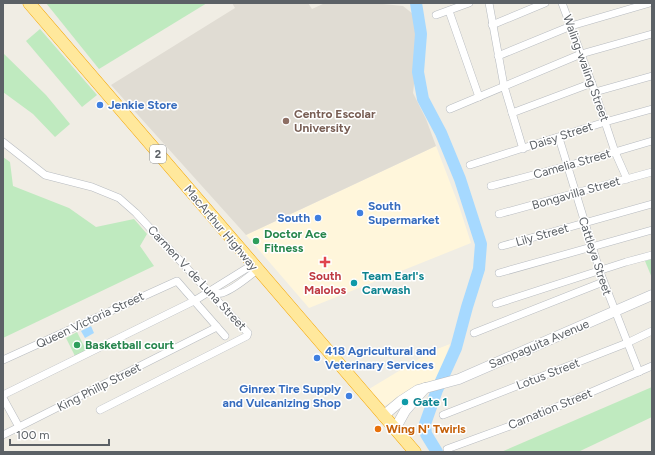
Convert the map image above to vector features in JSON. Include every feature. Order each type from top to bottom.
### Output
[{"type":"highway","name":"MacArthur Highway","points":[[29,3],[415,452]]},
{"type":"main road","name":"Sampaguita Avenue","points":[[383,416],[404,398],[418,390],[459,379],[652,295]]},
{"type":"main road","points":[[395,429],[405,412],[427,387]]},
{"type":"street","points":[[436,15],[470,3]]},
{"type":"street","points":[[489,3],[504,86],[523,149]]},
{"type":"street","points":[[492,25],[545,3]]},
{"type":"street","name":"Waling-waling Street","points":[[562,3],[606,122],[615,152],[627,178]]},
{"type":"street","points":[[498,56],[571,26],[650,3]]},
{"type":"street","points":[[449,11],[478,97]]},
{"type":"street","points":[[450,109],[581,54],[652,34]]},
{"type":"street","points":[[595,92],[652,76]]},
{"type":"street","points":[[512,113],[592,83]]},
{"type":"street","name":"Daisy Street","points":[[470,165],[652,109]]},
{"type":"street","name":"Cattleya Street","points":[[559,138],[603,282],[639,372]]},
{"type":"street","name":"Camelia Street","points":[[491,186],[652,141]]},
{"type":"street","name":"Carmen V. de Luna Street","points":[[3,142],[45,175],[92,187],[119,198],[136,213],[248,333],[247,336],[100,410]]},
{"type":"street","name":"Bongavilla Street","points":[[499,214],[652,172]]},
{"type":"street","name":"Lily Street","points":[[502,246],[652,204]]},
{"type":"street","points":[[499,273],[652,230]]},
{"type":"street","points":[[496,304],[652,255]]},
{"type":"street","points":[[3,395],[194,301],[233,277],[255,267]]},
{"type":"street","points":[[209,292],[220,293],[238,284],[255,267]]},
{"type":"street","points":[[233,277],[238,284]]},
{"type":"street","name":"Queen Victoria Street","points":[[3,360],[177,281],[194,301]]},
{"type":"street","points":[[474,333],[603,282]]},
{"type":"street","points":[[194,301],[225,336]]},
{"type":"street","name":"King Phillp Street","points":[[3,435],[217,327]]},
{"type":"street","name":"Lotus Street","points":[[443,415],[627,343],[652,331]]},
{"type":"street","name":"Carnation Street","points":[[447,449],[524,421],[652,366]]},
{"type":"street","points":[[3,398],[19,427]]},
{"type":"shaded area","name":"Centro Escolar University","points":[[232,3],[308,3],[312,9],[325,3],[373,3],[403,6],[413,14],[419,27],[413,93],[426,119],[436,146],[246,235],[111,85],[235,8]]},
{"type":"shaded area","points":[[436,146],[459,206],[471,243],[309,308],[246,235]]},
{"type":"shaded area","points":[[450,344],[437,381],[423,385],[385,406],[369,389],[432,351]]},
{"type":"green space","points":[[46,3],[207,3],[99,69]]},
{"type":"green space","points":[[40,29],[97,95],[82,107],[26,41]]},
{"type":"green space","points":[[3,53],[46,95],[70,124],[55,137],[33,114],[3,92]]},
{"type":"green space","points":[[3,157],[10,162],[13,186],[69,208],[96,227],[134,219],[147,234],[140,246],[154,266],[3,338]]},
{"type":"green space","points":[[652,259],[652,278],[645,261]]},
{"type":"green space","name":"Basketball court","points":[[77,332],[87,352],[76,358],[66,338]]},
{"type":"green space","points":[[652,387],[652,417],[578,452],[501,452]]},
{"type":"water","points":[[91,326],[94,333],[85,338],[81,331]]},
{"type":"waterway","points":[[416,3],[421,34],[418,72],[423,99],[441,133],[460,179],[481,244],[479,269],[456,348],[437,390],[425,424],[426,434],[437,452]]},
{"type":"place","name":"Jenkie Store","points":[[100,105]]},
{"type":"place","name":"Centro Escolar University","points":[[286,121]]},
{"type":"place","name":"South Supermarket","points":[[360,213]]},
{"type":"place","name":"South","points":[[318,218]]},
{"type":"place","name":"Doctor Ace Fitness","points":[[256,241]]},
{"type":"place","name":"South Malolos","points":[[325,262]]},
{"type":"place","name":"Team Earl's Carwash","points":[[354,283]]},
{"type":"place","name":"Basketball court","points":[[77,345]]},
{"type":"place","name":"418 Agricultural and Veterinary Services","points":[[317,358]]},
{"type":"place","name":"Ginrex Tire Supply and Vulcanizing Shop","points":[[349,396]]},
{"type":"place","name":"Gate 1","points":[[405,402]]},
{"type":"place","name":"Wing N' Twirls","points":[[378,429]]}]
